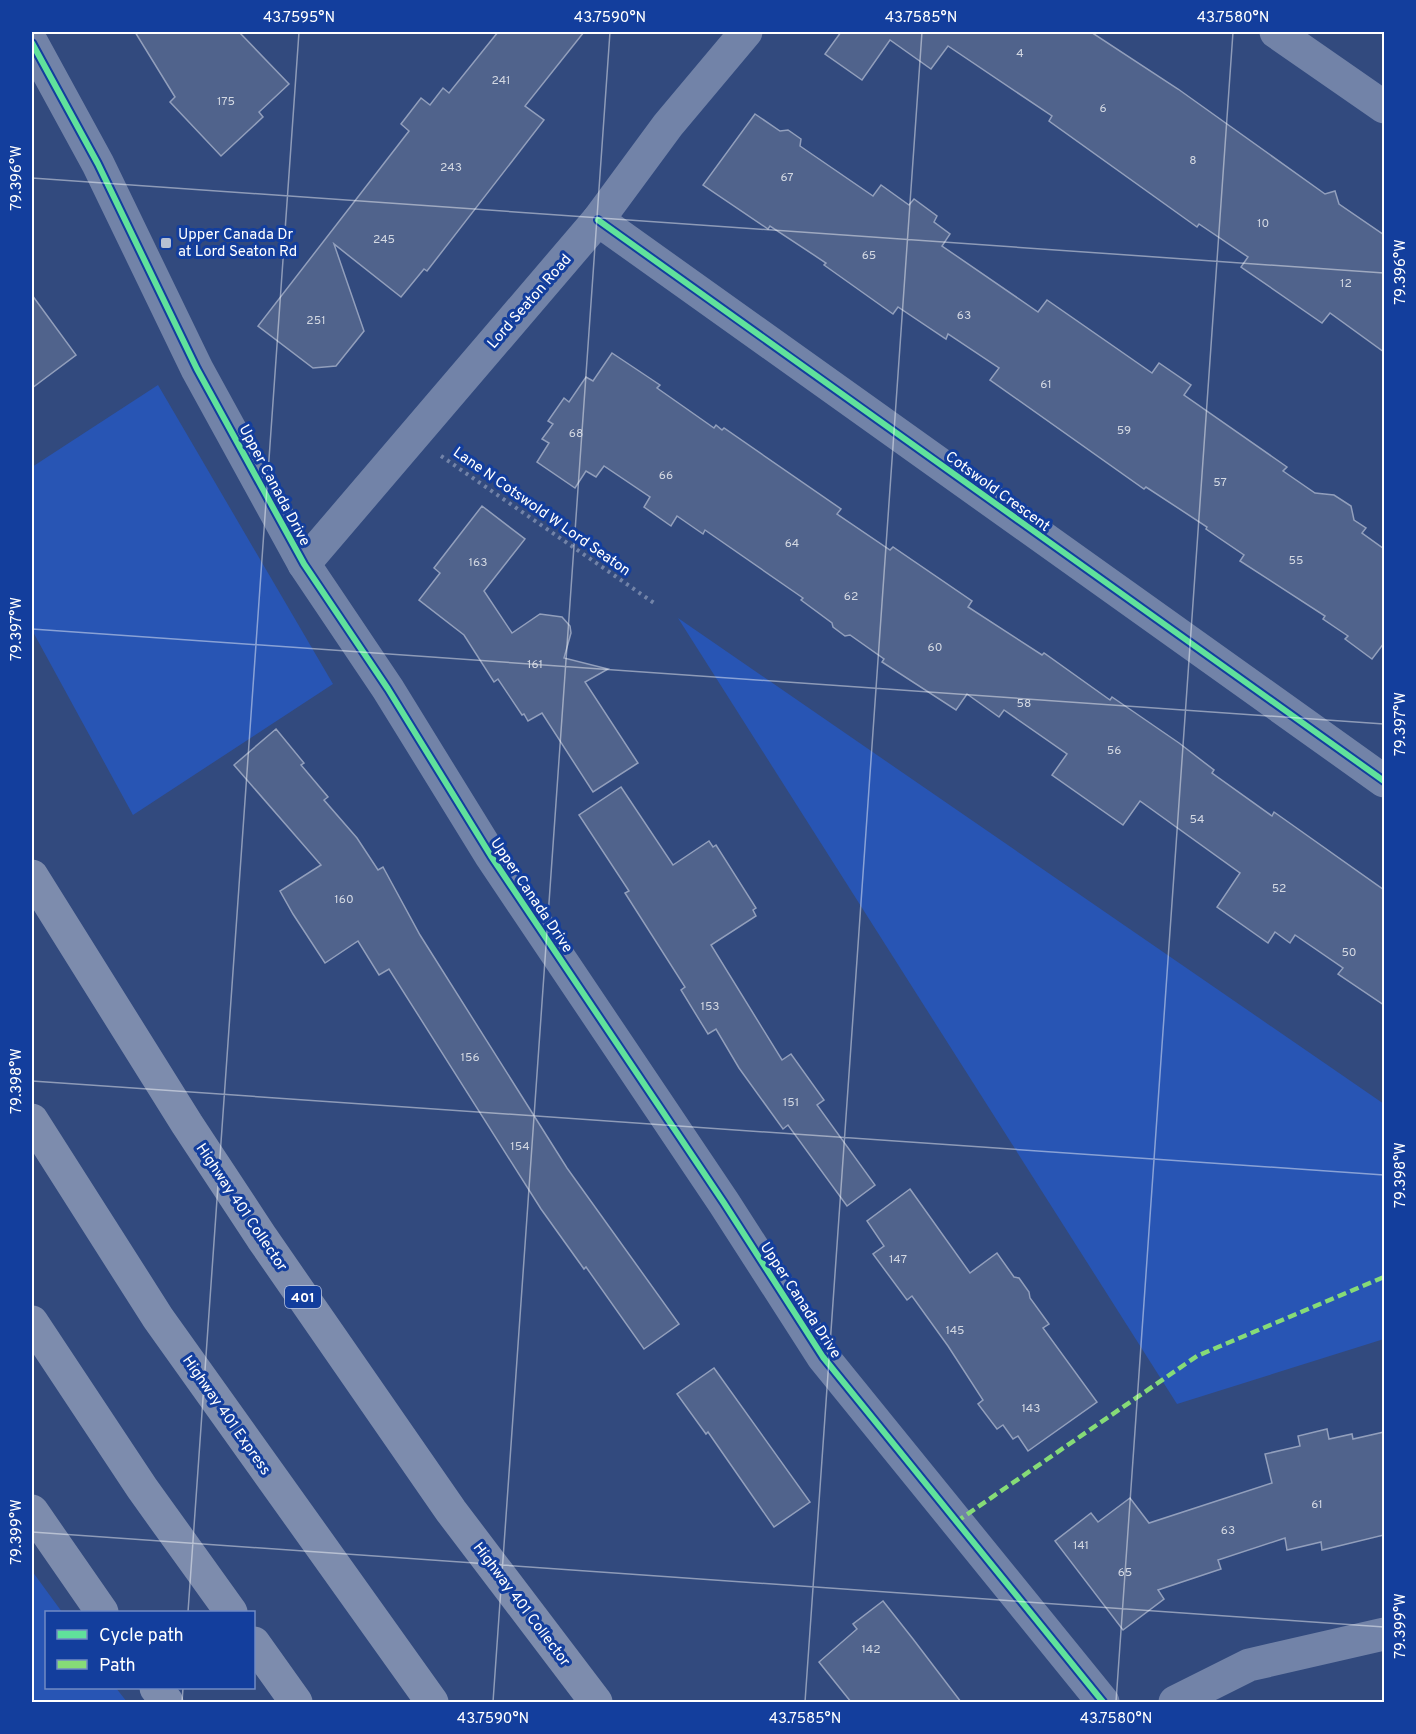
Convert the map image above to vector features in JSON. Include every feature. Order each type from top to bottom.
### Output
[{"type":"highway","name":"Highway 401 Collector","points":[[32,876],[187,1124],[268,1246],[451,1511],[596,1702]]},
{"type":"highway","name":"Highway 401 Express","points":[[32,1120],[159,1318],[432,1702]]},
{"type":"highway","points":[[32,1322],[142,1488],[230,1611]]},
{"type":"highway","points":[[32,1511],[101,1611]]},
{"type":"highway","points":[[255,1644],[296,1702]]},
{"type":"highway","points":[[157,1689],[167,1702]]},
{"type":"street","name":"Lord Seaton Road","points":[[304,564],[598,220],[668,125],[746,32]]},
{"type":"street","points":[[1276,32],[1384,107]]},
{"type":"street","name":"Upper Canada Drive","points":[[32,43],[98,164],[197,369],[304,564],[388,689],[491,856],[724,1203],[823,1357],[1103,1702]]},
{"type":"street","name":"Cotswold Crescent","points":[[598,220],[1384,781]]},
{"type":"street","points":[[1175,1702],[1250,1665],[1384,1634]]},
{"type":"shaded area","points":[[158,385],[333,684],[133,815],[32,630],[32,467]]},
{"type":"shaded area","points":[[678,618],[1384,1104],[1384,1339],[1177,1404]]},
{"type":"shaded area","points":[[32,1571],[61,1611],[45,1611],[45,1689],[117,1689],[127,1702],[32,1702]]},
{"type":"building","points":[[135,32],[239,32],[289,84],[259,112],[263,117],[221,156],[170,102],[175,97]]},
{"type":"building","points":[[498,32],[584,32],[525,106],[544,120],[427,271],[424,269],[401,297],[334,244],[364,331],[336,366],[313,368],[258,326],[409,131],[401,124],[421,98],[430,105],[443,88],[449,93]]},
{"type":"building","points":[[841,32],[1091,32],[1178,89],[1325,194],[1335,191],[1339,204],[1384,235],[1384,352],[1330,313],[1322,323],[1241,267],[1248,257],[1199,224],[1197,227],[1049,121],[1052,116],[948,46],[931,69],[890,40],[862,80],[825,54]]},
{"type":"building","points":[[755,114],[780,131],[788,130],[801,139],[800,146],[873,196],[881,185],[909,205],[914,199],[937,216],[934,222],[950,234],[942,246],[1038,312],[1047,300],[1152,373],[1159,363],[1191,385],[1184,395],[1287,467],[1283,471],[1315,493],[1334,495],[1351,506],[1354,520],[1366,528],[1362,533],[1384,549],[1384,643],[1372,659],[1345,639],[1348,636],[1323,619],[1325,616],[1240,561],[1244,555],[1206,529],[1207,527],[1146,487],[1144,489],[990,380],[999,368],[948,334],[946,339],[898,307],[893,314],[824,265],[826,263],[770,226],[768,229],[703,185]]},
{"type":"building","points":[[32,295],[76,355],[32,388]]},
{"type":"building","points":[[612,353],[660,385],[657,388],[714,428],[716,425],[722,430],[724,428],[841,509],[837,514],[890,550],[893,547],[972,601],[968,607],[1042,655],[1044,653],[1110,700],[1112,697],[1179,743],[1214,770],[1212,773],[1272,816],[1274,812],[1384,890],[1384,1005],[1338,974],[1343,968],[1295,935],[1290,943],[1275,932],[1268,943],[1217,907],[1240,873],[1140,801],[1123,825],[1052,775],[1067,754],[1004,710],[999,717],[967,694],[956,710],[882,662],[884,659],[850,635],[845,636],[833,627],[832,623],[801,600],[803,598],[705,530],[703,534],[677,516],[671,526],[644,507],[650,497],[604,466],[596,477],[586,471],[575,488],[537,462],[549,443],[542,439],[553,424],[548,421],[564,398],[569,402],[586,377],[593,381]]},
{"type":"building","points":[[482,506],[525,539],[484,591],[512,633],[540,614],[562,617],[570,626],[571,633],[564,658],[608,669],[585,682],[638,763],[593,792],[542,713],[528,721],[498,679],[494,682],[464,635],[419,600],[440,573],[434,568]]},
{"type":"building","points":[[276,729],[304,763],[301,765],[328,797],[324,800],[357,838],[378,870],[383,867],[420,935],[567,1168],[679,1324],[644,1349],[586,1267],[584,1269],[541,1209],[389,969],[379,975],[358,941],[325,963],[293,914],[280,891],[321,865],[234,765]]},
{"type":"building","points":[[621,787],[673,865],[709,841],[713,847],[716,845],[756,908],[753,910],[756,916],[711,945],[782,1060],[791,1054],[824,1100],[817,1105],[875,1185],[847,1206],[788,1125],[783,1129],[739,1068],[716,1029],[708,1034],[681,990],[685,987],[625,893],[629,891],[579,815]]},
{"type":"building","points":[[910,1189],[970,1273],[997,1253],[1014,1277],[1019,1278],[1049,1324],[1043,1328],[1097,1402],[1028,1451],[1018,1436],[1013,1439],[1003,1425],[997,1429],[978,1404],[983,1400],[948,1346],[912,1296],[907,1300],[873,1254],[884,1246],[867,1221]]},
{"type":"building","points":[[714,1368],[810,1502],[774,1527],[708,1432],[706,1434],[677,1394]]},
{"type":"building","points":[[1327,1429],[1329,1439],[1352,1434],[1353,1439],[1384,1432],[1384,1535],[1322,1550],[1321,1542],[1287,1550],[1285,1538],[1218,1560],[1221,1569],[1158,1590],[1164,1599],[1123,1630],[1055,1541],[1091,1513],[1098,1522],[1130,1498],[1149,1523],[1272,1483],[1265,1454],[1300,1446],[1298,1436]]},
{"type":"building","points":[[883,1601],[961,1702],[851,1702],[819,1662],[857,1629],[853,1624]]},
{"type":"marked path","points":[[956,1522],[1197,1356],[1384,1277]]},
{"type":"cycle path","points":[[32,43],[98,164],[197,369],[304,564],[388,689],[491,856],[724,1203],[823,1357],[1103,1702]]},
{"type":"cycle path","points":[[598,220],[1384,781]]},
{"type":"place","name":"Upper Canada Dr at Lord Seaton Rd","points":[[166,243]]}]
